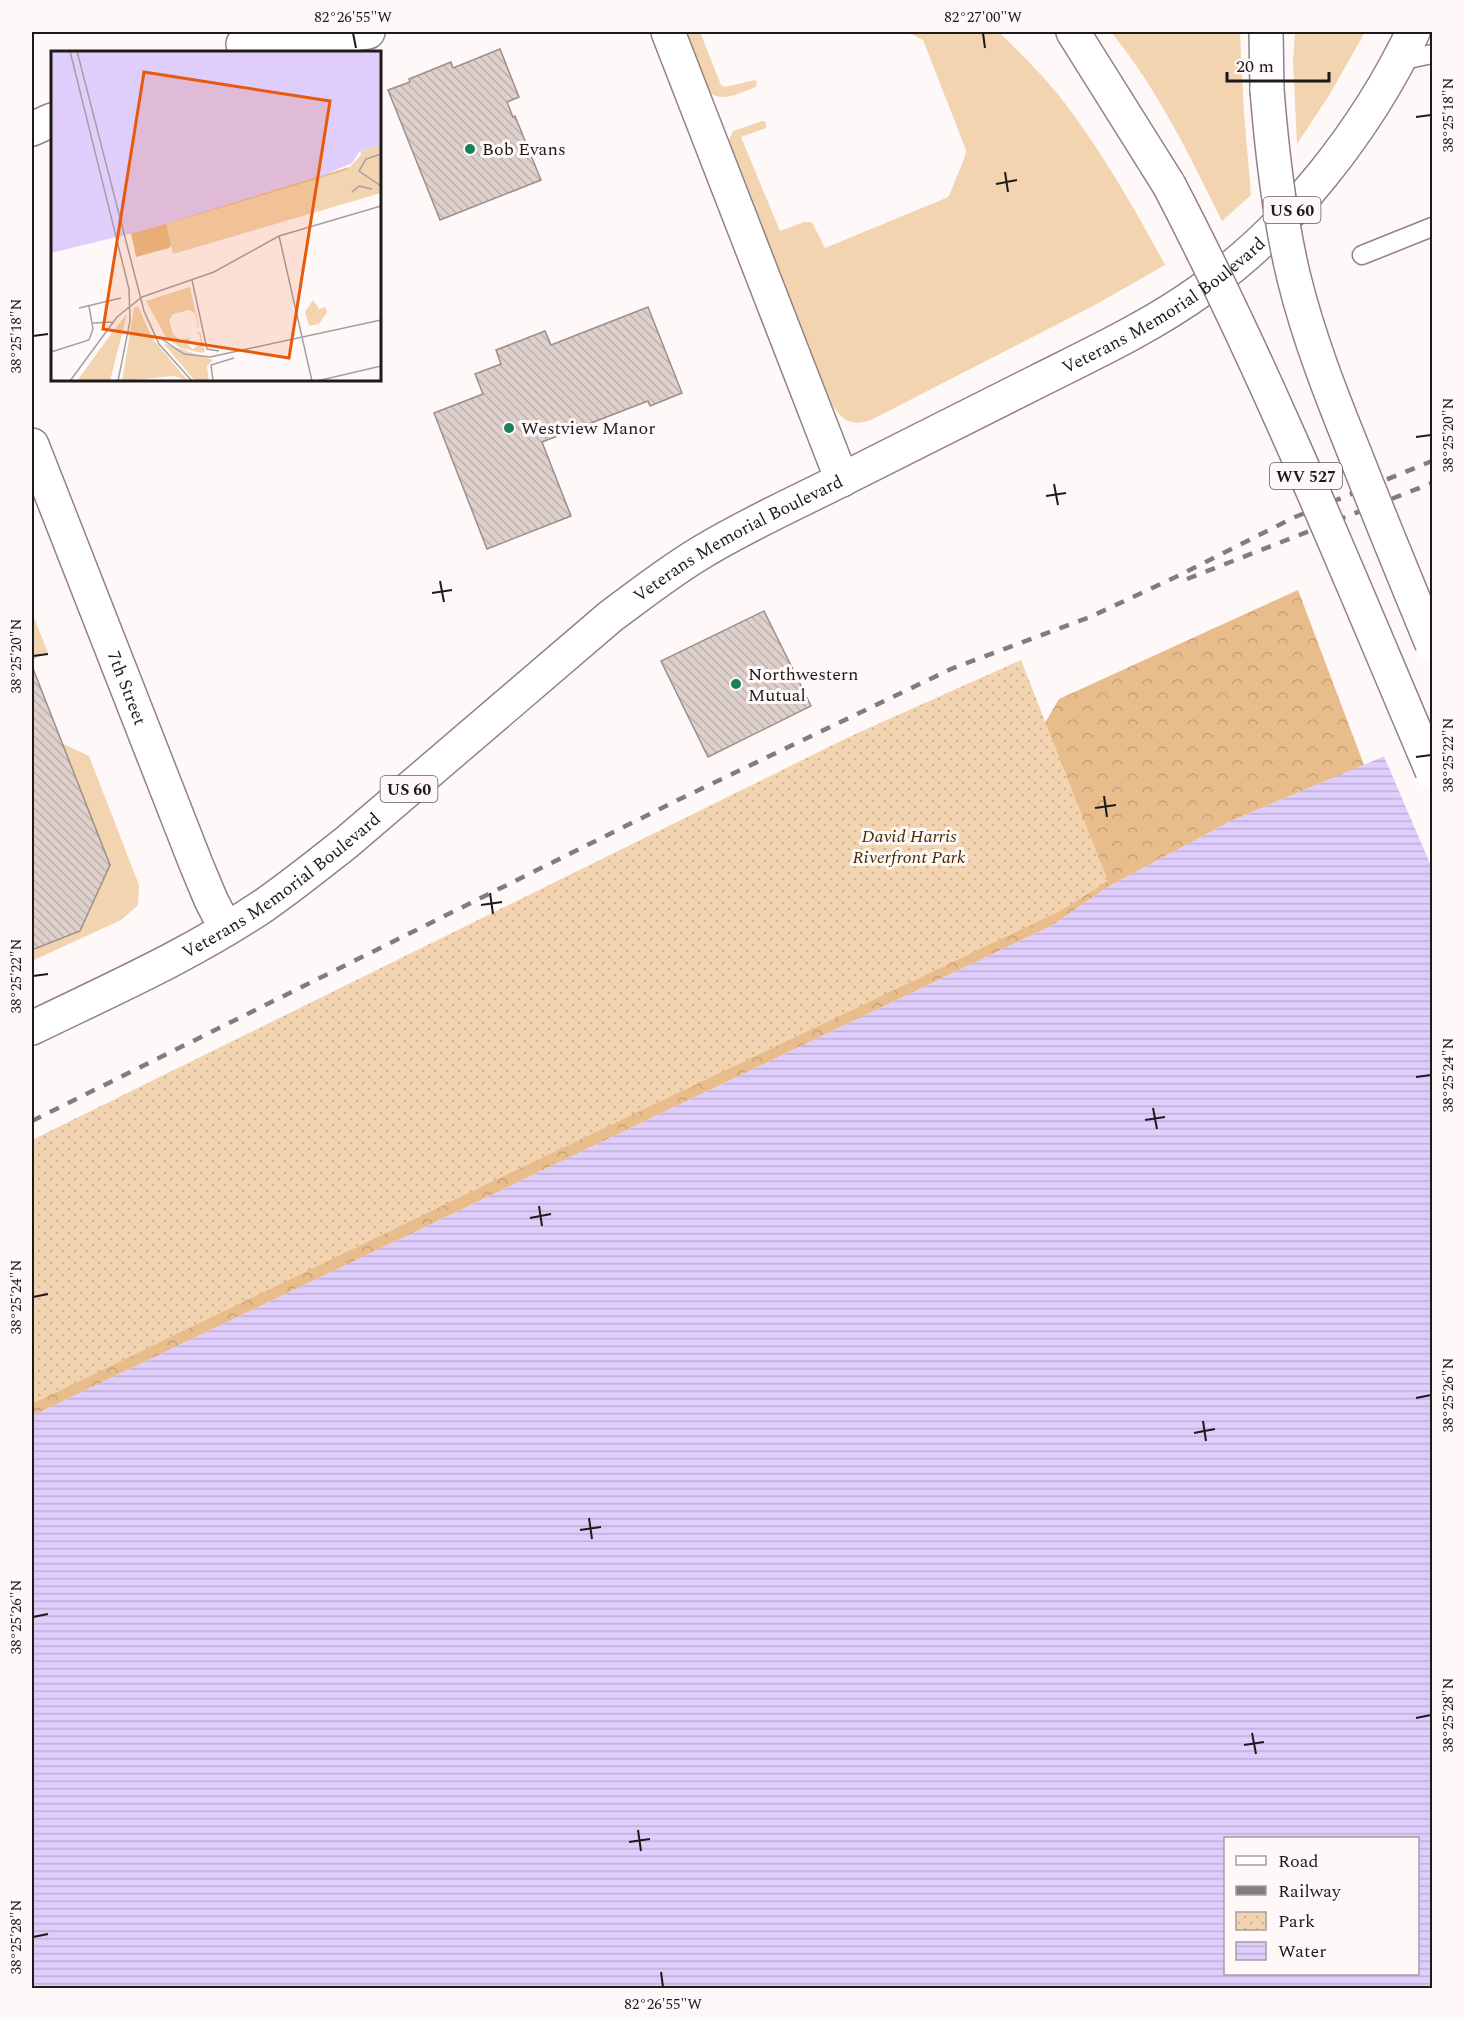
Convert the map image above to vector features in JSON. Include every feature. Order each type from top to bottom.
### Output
[{"type":"main road","points":[[241,43],[275,32]]},
{"type":"main road","points":[[241,43],[295,41],[368,32]]},
{"type":"main road","points":[[668,32],[842,480]]},
{"type":"main road","points":[[1050,32],[1115,96]]},
{"type":"main road","name":"WV 527","points":[[1073,32],[1169,185],[1214,272],[1292,443],[1432,771]]},
{"type":"main road","name":"WV 527","points":[[1266,32],[1272,157],[1282,223],[1294,279],[1312,338],[1346,433],[1432,644]]},
{"type":"main road","name":"Veterans Memorial Boulevard","points":[[32,1028],[172,959],[226,929],[306,875],[592,633],[654,584],[727,537],[1120,340],[1204,289],[1239,261],[1291,211],[1336,158],[1372,106],[1399,61],[1413,32]]},
{"type":"main road","points":[[32,129],[51,120]]},
{"type":"main road","name":"7th Street","points":[[32,445],[196,864],[226,929]]},
{"type":"lane","points":[[1399,61],[1432,54]]},
{"type":"lane","points":[[1362,255],[1432,227]]},
{"type":"green space","points":[[684,32],[700,32],[721,85],[725,87],[755,80],[756,87],[727,97],[710,93]]},
{"type":"green space","points":[[907,32],[999,32],[1031,64],[1076,118],[1116,179],[1165,265],[1095,305],[873,419],[854,423],[845,419],[832,405],[728,142],[733,131],[762,121],[766,122],[766,128],[741,137],[780,231],[804,222],[812,222],[825,248],[946,198],[949,196],[966,150],[923,40]]},
{"type":"green space","points":[[1111,32],[1240,32],[1251,195],[1222,221],[1158,99]]},
{"type":"green space","points":[[1295,32],[1365,32],[1330,94],[1297,144],[1293,61]]},
{"type":"green space","points":[[1298,590],[1364,765],[1231,821],[1106,888],[1053,925],[32,1416],[32,1282],[1015,774],[1059,699]]},
{"type":"green space","points":[[32,612],[48,653],[32,660]]},
{"type":"green space","name":"David Harris Riverfront Park","points":[[1021,660],[1108,881],[1062,910],[32,1404],[32,1140],[851,736]]},
{"type":"green space","points":[[61,743],[89,756],[139,885],[138,905],[121,920],[32,961],[32,950],[80,931],[110,865]]},
{"type":"water","points":[[1432,736],[1432,1988],[32,1988],[32,1416],[1053,925],[1106,888],[1231,821]]},
{"type":"pier","points":[[1432,733],[1432,868],[1383,754]]},
{"type":"building","name":"Bob Evans","points":[[500,49],[519,97],[507,102],[541,180],[440,220],[388,90],[451,62],[453,68]]},
{"type":"building","name":"Westview Manor","points":[[648,307],[682,393],[650,406],[648,401],[542,442],[571,516],[487,549],[434,413],[483,394],[475,374],[501,364],[496,350],[545,331],[551,345]]},
{"type":"building","name":"Northwestern Mutual","points":[[764,611],[811,706],[708,757],[661,661]]},
{"type":"building","points":[[32,666],[110,865],[80,931],[32,950]]},
{"type":"railway","points":[[32,1121],[680,799],[951,669],[1090,617],[1295,517],[1432,461]]},
{"type":"railway","points":[[1187,579],[1432,483]]},
{"type":"place","name":"Bob Evans","points":[[470,149]]},
{"type":"place","name":"Westview Manor","points":[[509,428]]},
{"type":"place","name":"Northwestern Mutual","points":[[736,684]]}]
